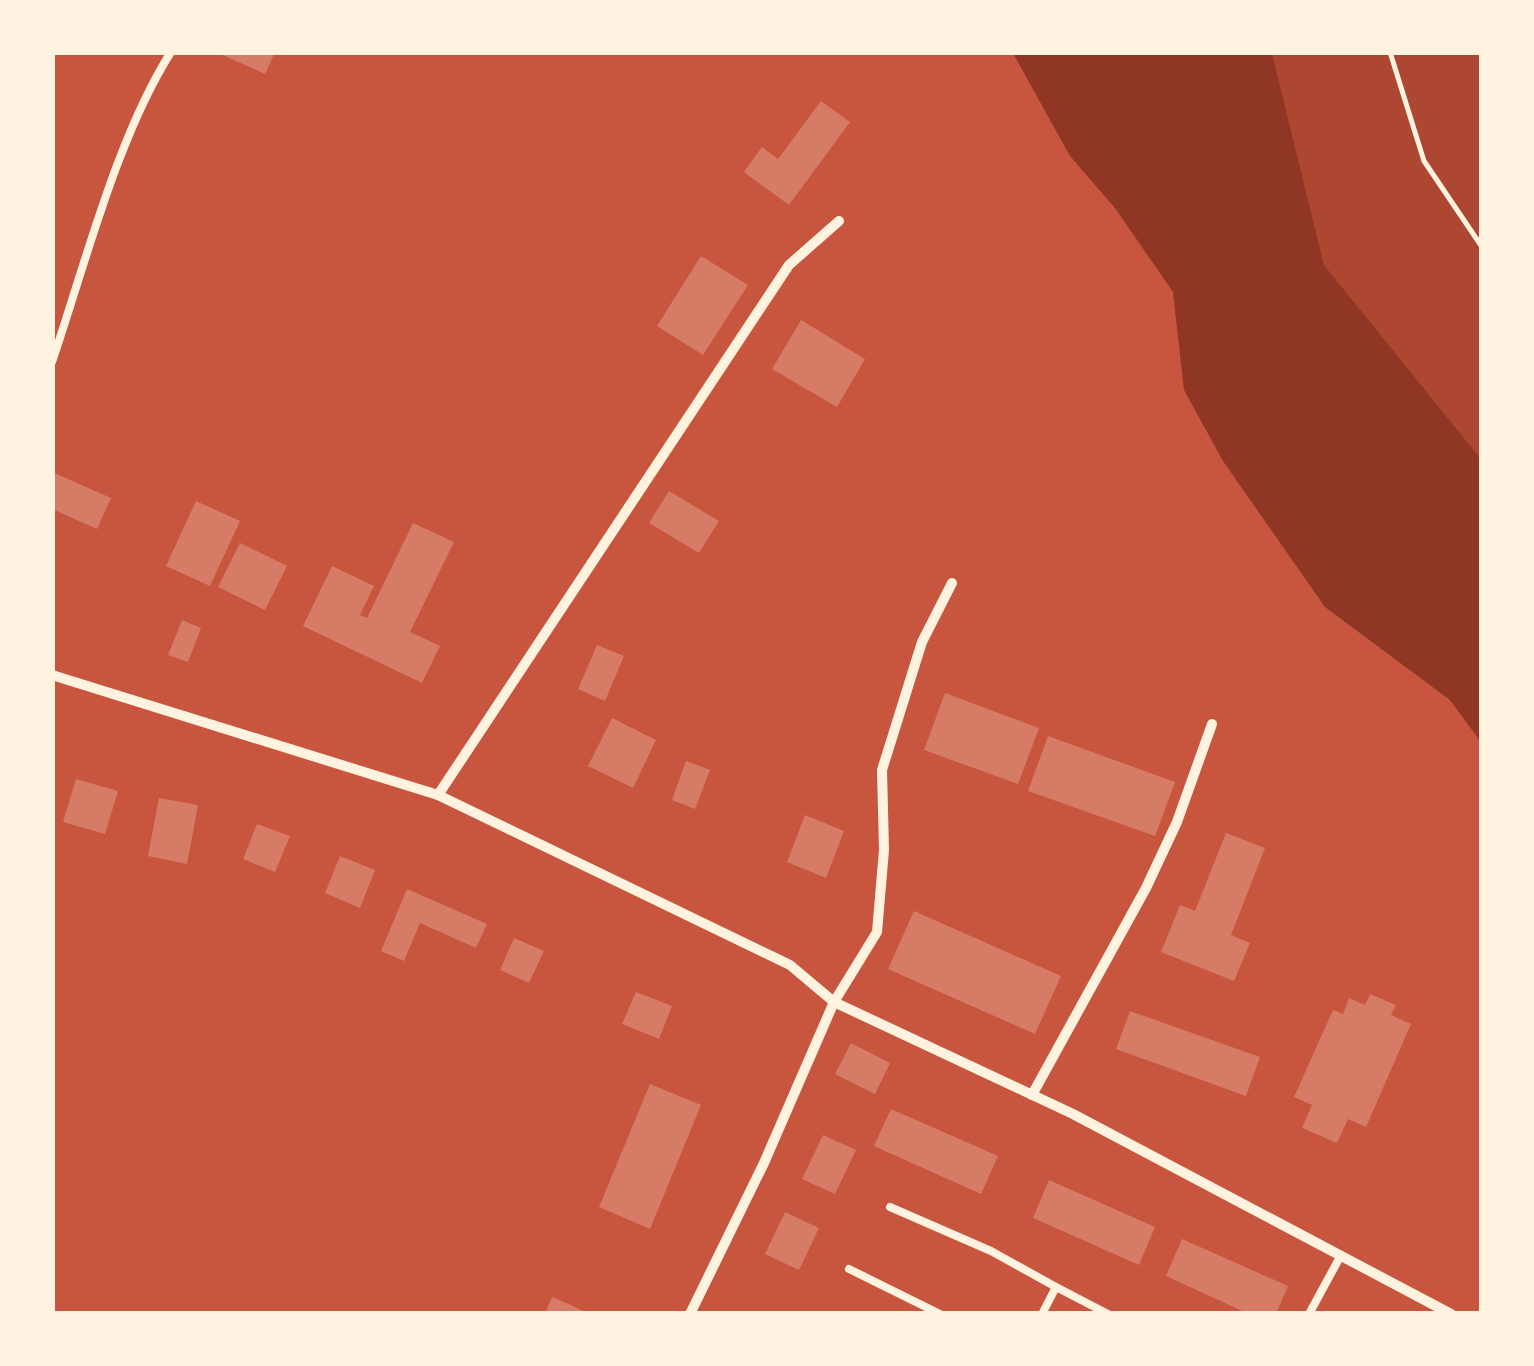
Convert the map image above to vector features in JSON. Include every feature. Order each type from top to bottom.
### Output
[{"type":"street","points":[[438,795],[788,264],[839,221]]},
{"type":"street","points":[[690,1314],[764,1163],[834,1002],[877,932],[884,850],[882,770],[922,642],[952,583]]},
{"type":"street","points":[[52,675],[438,795],[790,965],[834,1002],[1032,1095],[1451,1314]]},
{"type":"street","points":[[1032,1095],[1146,888],[1176,822],[1212,724]]},
{"type":"lane","points":[[52,362],[123,155],[150,85],[171,52]]},
{"type":"lane","points":[[890,1206],[991,1252],[1108,1314]]},
{"type":"lane","points":[[1309,1314],[1340,1256]]},
{"type":"lane","points":[[849,1269],[940,1314]]},
{"type":"lane","points":[[1042,1314],[1056,1287]]},
{"type":"path","points":[[1390,52],[1424,161],[1482,247]]},
{"type":"shaded area","points":[[1013,53],[1272,53],[1324,265],[1481,459],[1481,742],[1450,700],[1325,607],[1223,461],[1184,390],[1173,292],[1115,208],[1070,156]]},
{"type":"shaded area","points":[[1272,53],[1481,53],[1481,459],[1324,265]]},
{"type":"building","points":[[216,52],[275,52],[265,74]]},
{"type":"building","points":[[821,101],[850,122],[789,205],[744,172],[762,147],[778,159]]},
{"type":"building","points":[[701,256],[748,285],[703,355],[657,326]]},
{"type":"building","points":[[801,320],[865,359],[837,407],[772,369]]},
{"type":"building","points":[[52,472],[111,498],[97,529],[52,509]]},
{"type":"building","points":[[669,491],[719,521],[699,553],[649,523]]},
{"type":"building","points":[[196,501],[240,521],[210,586],[166,566]]},
{"type":"building","points":[[413,523],[454,542],[410,632],[440,646],[422,683],[303,626],[332,566],[374,586],[360,615],[367,618]]},
{"type":"building","points":[[240,543],[287,566],[265,610],[218,587]]},
{"type":"building","points":[[182,620],[201,628],[188,662],[168,655]]},
{"type":"building","points":[[597,645],[624,656],[605,701],[578,689]]},
{"type":"building","points":[[945,693],[1039,728],[1018,784],[924,750]]},
{"type":"building","points":[[612,718],[656,740],[633,788],[588,766]]},
{"type":"building","points":[[1048,736],[1175,782],[1155,836],[1028,791]]},
{"type":"building","points":[[686,761],[710,770],[695,809],[672,800]]},
{"type":"building","points":[[76,779],[118,791],[105,834],[63,822]]},
{"type":"building","points":[[159,798],[198,805],[187,864],[148,856]]},
{"type":"building","points":[[805,815],[844,831],[826,878],[787,862]]},
{"type":"building","points":[[257,824],[290,836],[275,872],[243,859]]},
{"type":"building","points":[[1226,833],[1265,848],[1231,935],[1250,943],[1234,981],[1161,952],[1180,905],[1195,911]]},
{"type":"building","points":[[340,856],[375,870],[360,908],[325,893]]},
{"type":"building","points":[[407,889],[487,924],[476,948],[420,923],[404,961],[381,951]]},
{"type":"building","points":[[914,911],[1061,976],[1035,1034],[888,969]]},
{"type":"building","points":[[514,938],[544,951],[529,983],[500,970]]},
{"type":"building","points":[[636,992],[672,1006],[659,1039],[622,1024]]},
{"type":"building","points":[[1370,994],[1396,1005],[1391,1015],[1411,1024],[1366,1127],[1348,1119],[1337,1143],[1302,1128],[1312,1105],[1294,1097],[1333,1010],[1343,1014],[1349,998],[1365,1005]]},
{"type":"building","points":[[1130,1011],[1260,1057],[1246,1096],[1116,1049]]},
{"type":"building","points":[[851,1043],[890,1063],[875,1094],[835,1074]]},
{"type":"building","points":[[650,1084],[701,1105],[650,1229],[599,1207]]},
{"type":"building","points":[[891,1109],[998,1156],[981,1194],[874,1146]]},
{"type":"building","points":[[823,1135],[856,1150],[835,1194],[802,1179]]},
{"type":"building","points":[[1049,1180],[1155,1227],[1139,1265],[1033,1218]]},
{"type":"building","points":[[785,1212],[819,1228],[799,1270],[765,1254]]},
{"type":"building","points":[[1182,1239],[1288,1286],[1276,1314],[1249,1314],[1166,1276]]},
{"type":"building","points":[[552,1297],[564,1302],[590,1314],[545,1314]]}]
